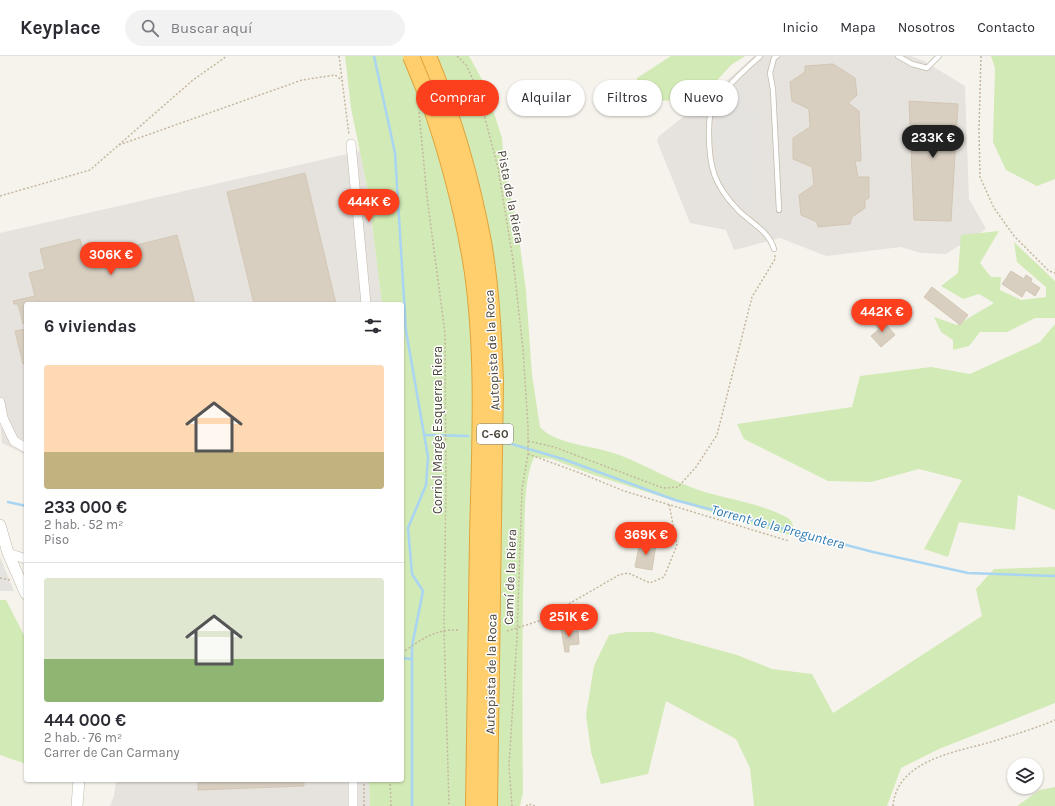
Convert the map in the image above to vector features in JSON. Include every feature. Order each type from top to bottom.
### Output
[{"type":"highway","name":"C-60","points":[[411,56],[418,80]]},
{"type":"highway","name":"Autopista de la Roca","points":[[430,63],[458,137],[473,194],[483,242],[493,319],[495,381],[489,806]]},
{"type":"highway","name":"Autopista de la Roca","points":[[430,116],[452,169],[461,205],[473,274],[478,325],[480,367],[480,435],[474,806]]},
{"type":"street","points":[[351,144],[366,302]]},
{"type":"street","points":[[0,402],[3,418],[14,441],[24,447]]},
{"type":"street","points":[[0,525],[8,553],[21,571],[24,585]]},
{"type":"street","points":[[8,553],[24,558]]},
{"type":"street","points":[[77,806],[79,782]]},
{"type":"street","points":[[353,782],[353,806]]},
{"type":"lane","points":[[760,56],[732,83],[715,103],[709,117],[709,159],[717,182],[726,197],[744,216],[766,233],[772,242],[774,249]]},
{"type":"lane","points":[[777,56],[774,58],[770,73],[773,90],[779,210]]},
{"type":"lane","points":[[898,56],[912,64],[927,68],[939,56]]},
{"type":"path","points":[[0,196],[90,170],[193,80],[227,56]]},
{"type":"path","points":[[339,56],[351,144]]},
{"type":"path","name":"Pista de la Riera","points":[[457,56],[466,65],[477,88],[498,168],[513,260],[523,349]]},
{"type":"path","points":[[982,56],[979,129],[980,177],[994,208],[1014,236],[1049,271],[1055,273]]},
{"type":"path","points":[[117,145],[302,80],[335,75],[343,81]]},
{"type":"path","name":"Corriol Marge Esquerra Riera","points":[[419,116],[427,197],[445,333],[446,483],[444,629],[449,806]]},
{"type":"path","points":[[528,440],[554,447],[663,488],[678,487],[696,467],[717,435],[752,297],[775,259],[774,249]]},
{"type":"path","name":"Camí de la Riera","points":[[512,806],[509,766],[517,629],[522,489],[528,454],[523,349]]},
{"type":"path","points":[[528,454],[624,491],[789,541]]},
{"type":"path","points":[[507,631],[539,621],[619,575],[628,573],[650,583],[664,577],[677,545],[669,504]]},
{"type":"path","points":[[404,652],[428,636],[444,629],[458,630]]},
{"type":"path","points":[[893,806],[901,784],[914,770],[936,757],[1026,732],[1055,720]]},
{"type":"path","points":[[364,782],[364,806]]},
{"type":"path","points":[[390,782],[391,806]]},
{"type":"path","points":[[526,806],[529,804],[535,806]]},
{"type":"shaded area","points":[[754,56],[911,56],[924,61],[965,86],[969,199],[986,229],[946,254],[921,253],[901,247],[826,256],[780,238],[734,250],[726,230],[690,223],[657,141],[659,136],[684,116],[738,116],[738,80],[727,80]]},
{"type":"shaded area","points":[[743,83],[745,111],[755,111],[752,213],[737,200],[725,184],[717,166],[715,134],[718,116],[738,116],[738,88]]},
{"type":"shaded area","points":[[360,151],[368,191],[382,302],[24,302],[24,454],[2,443],[0,418],[0,233]]},
{"type":"shaded area","points":[[0,557],[14,591],[0,591]]},
{"type":"shaded area","points":[[116,782],[369,782],[370,806],[110,806],[114,796]]},
{"type":"green space","points":[[345,56],[469,56],[482,80],[416,80],[416,116],[495,116],[502,138],[504,166],[518,230],[526,291],[532,375],[540,427],[554,437],[620,455],[678,482],[700,490],[762,507],[788,518],[793,525],[793,532],[789,535],[784,534],[591,474],[552,459],[534,457],[530,467],[526,490],[525,514],[522,700],[523,792],[520,806],[370,806],[369,782],[404,782],[404,302],[382,302],[368,191],[351,108]]},
{"type":"green space","points":[[671,56],[745,56],[731,65],[717,80],[670,80],[670,100],[662,101],[662,80],[637,80],[637,78]]},
{"type":"green space","points":[[991,56],[1055,56],[1055,179],[1037,186],[1006,170],[993,142],[995,68]]},
{"type":"green space","points":[[999,231],[980,263],[991,277],[1001,277],[1000,290],[1021,300],[1046,297],[1046,287],[1017,262],[1014,242],[1055,281],[1055,318],[1035,318],[1007,332],[980,332],[969,346],[953,350],[953,340],[941,332],[934,317],[957,325],[994,303],[979,294],[963,299],[941,286],[958,273],[961,235]]},
{"type":"green space","points":[[1055,324],[1055,510],[1018,495],[1015,530],[959,522],[948,557],[924,549],[962,480],[919,469],[871,482],[828,481],[744,439],[737,424],[852,407],[860,376],[931,367],[970,374],[1040,342]]},
{"type":"green space","points":[[1055,567],[1055,703],[939,749],[901,768],[887,806],[754,806],[750,768],[736,739],[666,701],[648,774],[601,784],[591,752],[586,715],[594,666],[609,635],[626,632],[653,632],[737,655],[772,669],[812,674],[833,713],[982,616],[976,589],[994,569]]},
{"type":"green space","points":[[0,600],[6,600],[24,635],[24,763],[0,755]]},
{"type":"green space","points":[[1055,787],[1055,806],[1017,806],[1034,794],[1043,794],[1043,789]]},
{"type":"building","points":[[833,64],[855,78],[857,95],[848,103],[859,111],[861,161],[855,161],[858,177],[869,177],[869,198],[865,200],[865,208],[852,217],[850,224],[818,227],[817,222],[801,215],[799,195],[814,185],[812,167],[793,159],[793,138],[810,127],[809,109],[792,101],[790,82],[805,72],[805,66]]},
{"type":"building","points":[[909,101],[958,104],[951,221],[914,220]]},
{"type":"building","points":[[305,173],[336,302],[254,302],[227,192]]},
{"type":"building","points":[[177,235],[194,302],[24,302],[23,324],[18,304],[14,304],[13,301],[35,296],[29,273],[45,269],[40,249],[80,239],[85,258]]},
{"type":"building","points":[[1011,271],[1024,279],[1026,275],[1032,279],[1031,282],[1040,288],[1035,296],[1026,290],[1022,297],[1002,284]]},
{"type":"building","points":[[932,287],[968,315],[960,325],[924,297]]},
{"type":"building","points":[[880,317],[895,335],[881,347],[871,336],[879,329],[874,323]]},
{"type":"building","points":[[24,329],[24,364],[23,364],[15,331]]},
{"type":"building","points":[[640,541],[656,544],[652,570],[635,567]]},
{"type":"building","points":[[569,627],[569,632],[578,631],[579,644],[569,645],[569,652],[565,652],[561,628]]},
{"type":"building","points":[[198,782],[304,782],[304,786],[198,790]]},
{"type":"waterway","points":[[374,56],[395,153],[406,331],[428,457],[426,485],[408,528],[412,574],[423,591],[412,646],[412,806]]},
{"type":"waterway","points":[[425,435],[468,436]]},
{"type":"waterway","name":"Torrent de la Preguntera","points":[[508,443],[563,459],[675,500],[873,552],[968,573],[1055,576]]},
{"type":"waterway","points":[[8,502],[24,506]]},
{"type":"waterway","points":[[404,658],[411,659]]}]
